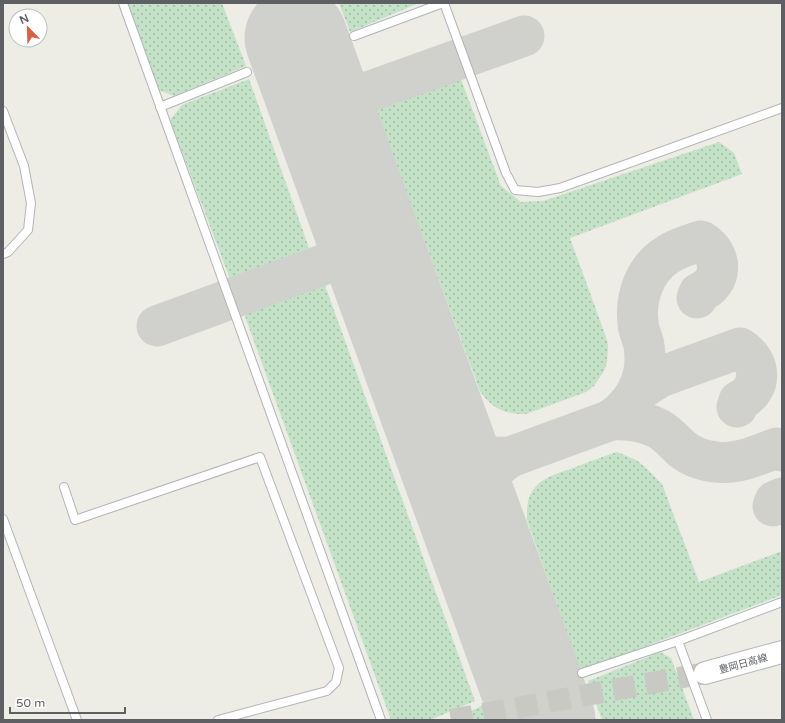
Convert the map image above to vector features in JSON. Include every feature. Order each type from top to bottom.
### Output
[{"type":"main road","name":"豊岡日高線","points":[[705,673],[782,652]]},
{"type":"lane","points":[[123,3],[381,720]]},
{"type":"lane","points":[[354,36],[444,3],[506,173],[515,190],[538,192],[560,188],[782,108]]},
{"type":"lane","points":[[160,107],[247,72]]},
{"type":"lane","points":[[3,111],[24,166],[31,203],[28,230],[8,252],[3,254]]},
{"type":"lane","points":[[64,487],[75,520],[260,457],[340,668],[336,682],[327,691],[218,720]]},
{"type":"lane","points":[[3,519],[77,720]]},
{"type":"lane","points":[[582,673],[782,602]]},
{"type":"lane","points":[[678,640],[706,720]]},
{"type":"green space","points":[[128,3],[222,3],[246,66],[174,96],[159,90]]},
{"type":"green space","points":[[339,3],[419,3],[350,32]]},
{"type":"green space","points":[[459,74],[501,186],[521,202],[543,201],[719,142],[734,153],[742,174],[570,238],[606,337],[608,345],[607,362],[604,371],[594,386],[586,392],[526,414],[506,412],[494,406],[480,391],[374,104]]},
{"type":"green space","points":[[249,79],[309,248],[230,279],[170,120],[182,105]]},
{"type":"green space","points":[[322,277],[475,701],[430,720],[391,720],[242,308]]},
{"type":"green space","points":[[617,452],[636,460],[662,484],[699,582],[782,551],[782,595],[580,671],[527,520],[527,508],[529,498],[533,490],[545,479]]},
{"type":"green space","points":[[660,652],[671,658],[694,720],[602,720],[588,681]]},
{"type":"green space","points":[[485,704],[491,720],[453,720]]},
{"type":"taxiway","points":[[337,152],[344,128],[354,107],[365,93],[524,36]]},
{"type":"taxiway","points":[[336,260],[346,251],[353,241],[358,229],[360,216]]},
{"type":"taxiway","points":[[611,420],[620,413],[634,397],[642,378],[645,357],[637,313],[640,294],[647,276],[659,261],[667,255],[701,241],[713,253],[717,260],[718,268],[713,282],[699,293],[697,298]]},
{"type":"taxiway","points":[[157,326],[336,260],[350,261],[363,265],[374,271],[384,281]]},
{"type":"taxiway","points":[[638,391],[660,377],[740,348],[752,360],[756,368],[757,375],[756,383],[752,390],[747,396],[739,401],[737,407]]},
{"type":"taxiway","points":[[437,426],[444,435],[460,447],[469,452],[488,457],[510,457],[611,420],[630,420],[653,426],[665,433],[689,454],[707,461],[724,463],[740,461],[777,448],[782,451]]},
{"type":"taxiway","points":[[474,529],[475,507],[481,488],[493,471],[510,457]]},
{"type":"taxiway","points":[[773,506],[775,501],[782,498]]},
{"type":"runway","points":[[296,38],[544,720]]},
{"type":"tunnel","points":[[451,720],[705,673]]}]
